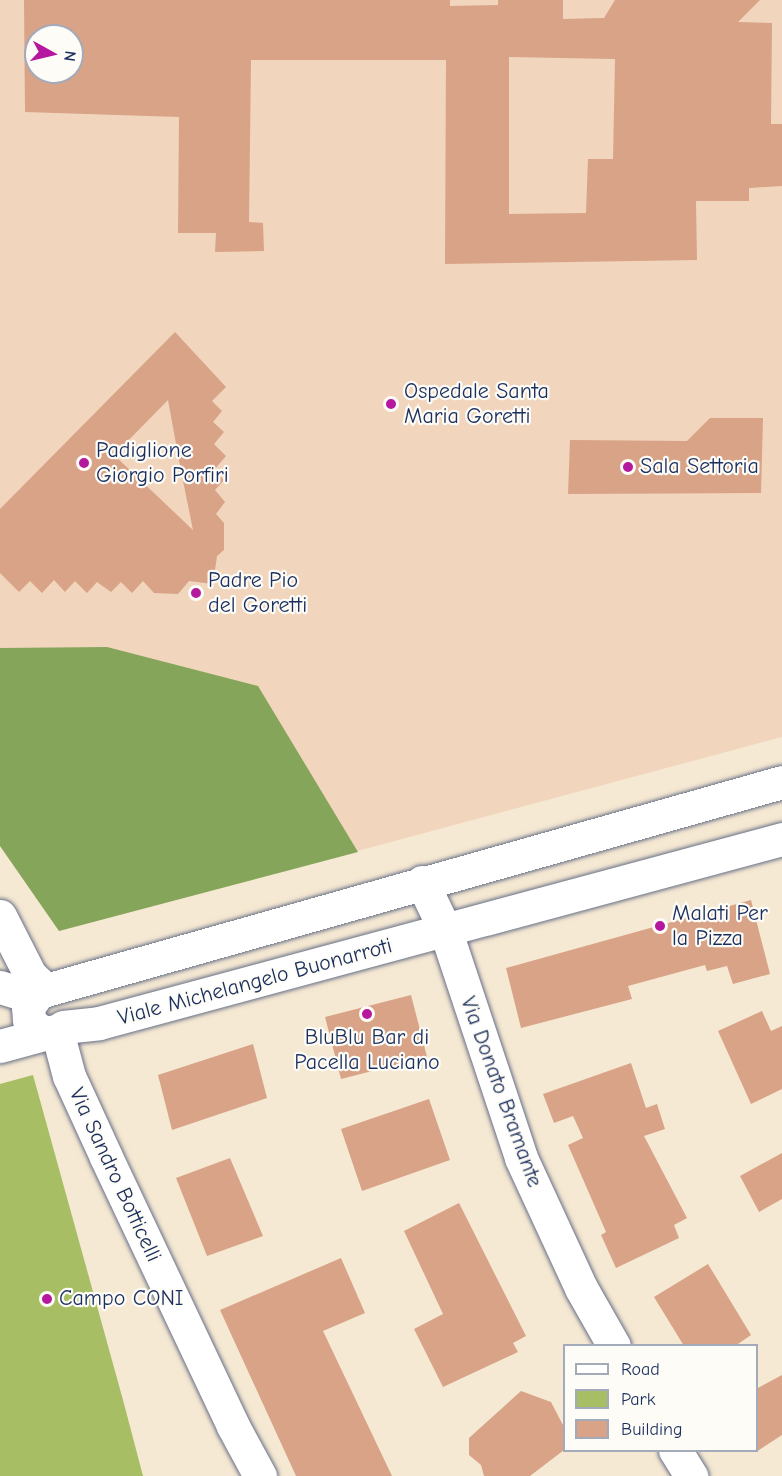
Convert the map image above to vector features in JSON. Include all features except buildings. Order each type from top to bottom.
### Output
[{"type":"street","points":[[32,996],[422,882],[782,782]]},
{"type":"street","name":"Viale Michelangelo Buonarroti","points":[[0,1046],[57,1030],[99,1023],[446,932],[782,839]]},
{"type":"street","points":[[422,882],[446,932]]},
{"type":"street","points":[[0,916],[30,975],[32,996]]},
{"type":"street","name":"Via Donato Bramante","points":[[446,932],[520,1158],[581,1288],[613,1344]]},
{"type":"street","points":[[0,987],[32,996],[62,995],[70,1007],[57,1030]]},
{"type":"street","name":"Via Sandro Botticelli","points":[[57,1030],[69,1076],[233,1426],[260,1476]]},
{"type":"street","points":[[676,1452],[691,1476]]},
{"type":"shaded area","name":"Ospedale Santa Maria Goretti","points":[[0,0],[782,0],[782,737],[59,931],[0,846]]},
{"type":"green space","points":[[107,647],[258,686],[358,852],[59,931],[0,846],[0,648]]},
{"type":"green space","name":"Campo CONI","points":[[33,1075],[143,1476],[0,1476],[0,1084]]},
{"type":"place","name":"Ospedale Santa Maria Goretti","points":[[391,404]]},
{"type":"place","name":"Padiglione Giorgio Porfiri","points":[[84,463]]},
{"type":"place","name":"Sala Settoria","points":[[628,467]]},
{"type":"place","name":"Padre Pio del Goretti","points":[[196,593]]},
{"type":"place","name":"Malati Per la Pizza","points":[[660,926]]},
{"type":"place","name":"BluBlu Bar di Pacella Luciano","points":[[367,1014]]},
{"type":"place","name":"Campo CONI","points":[[47,1299]]}]
